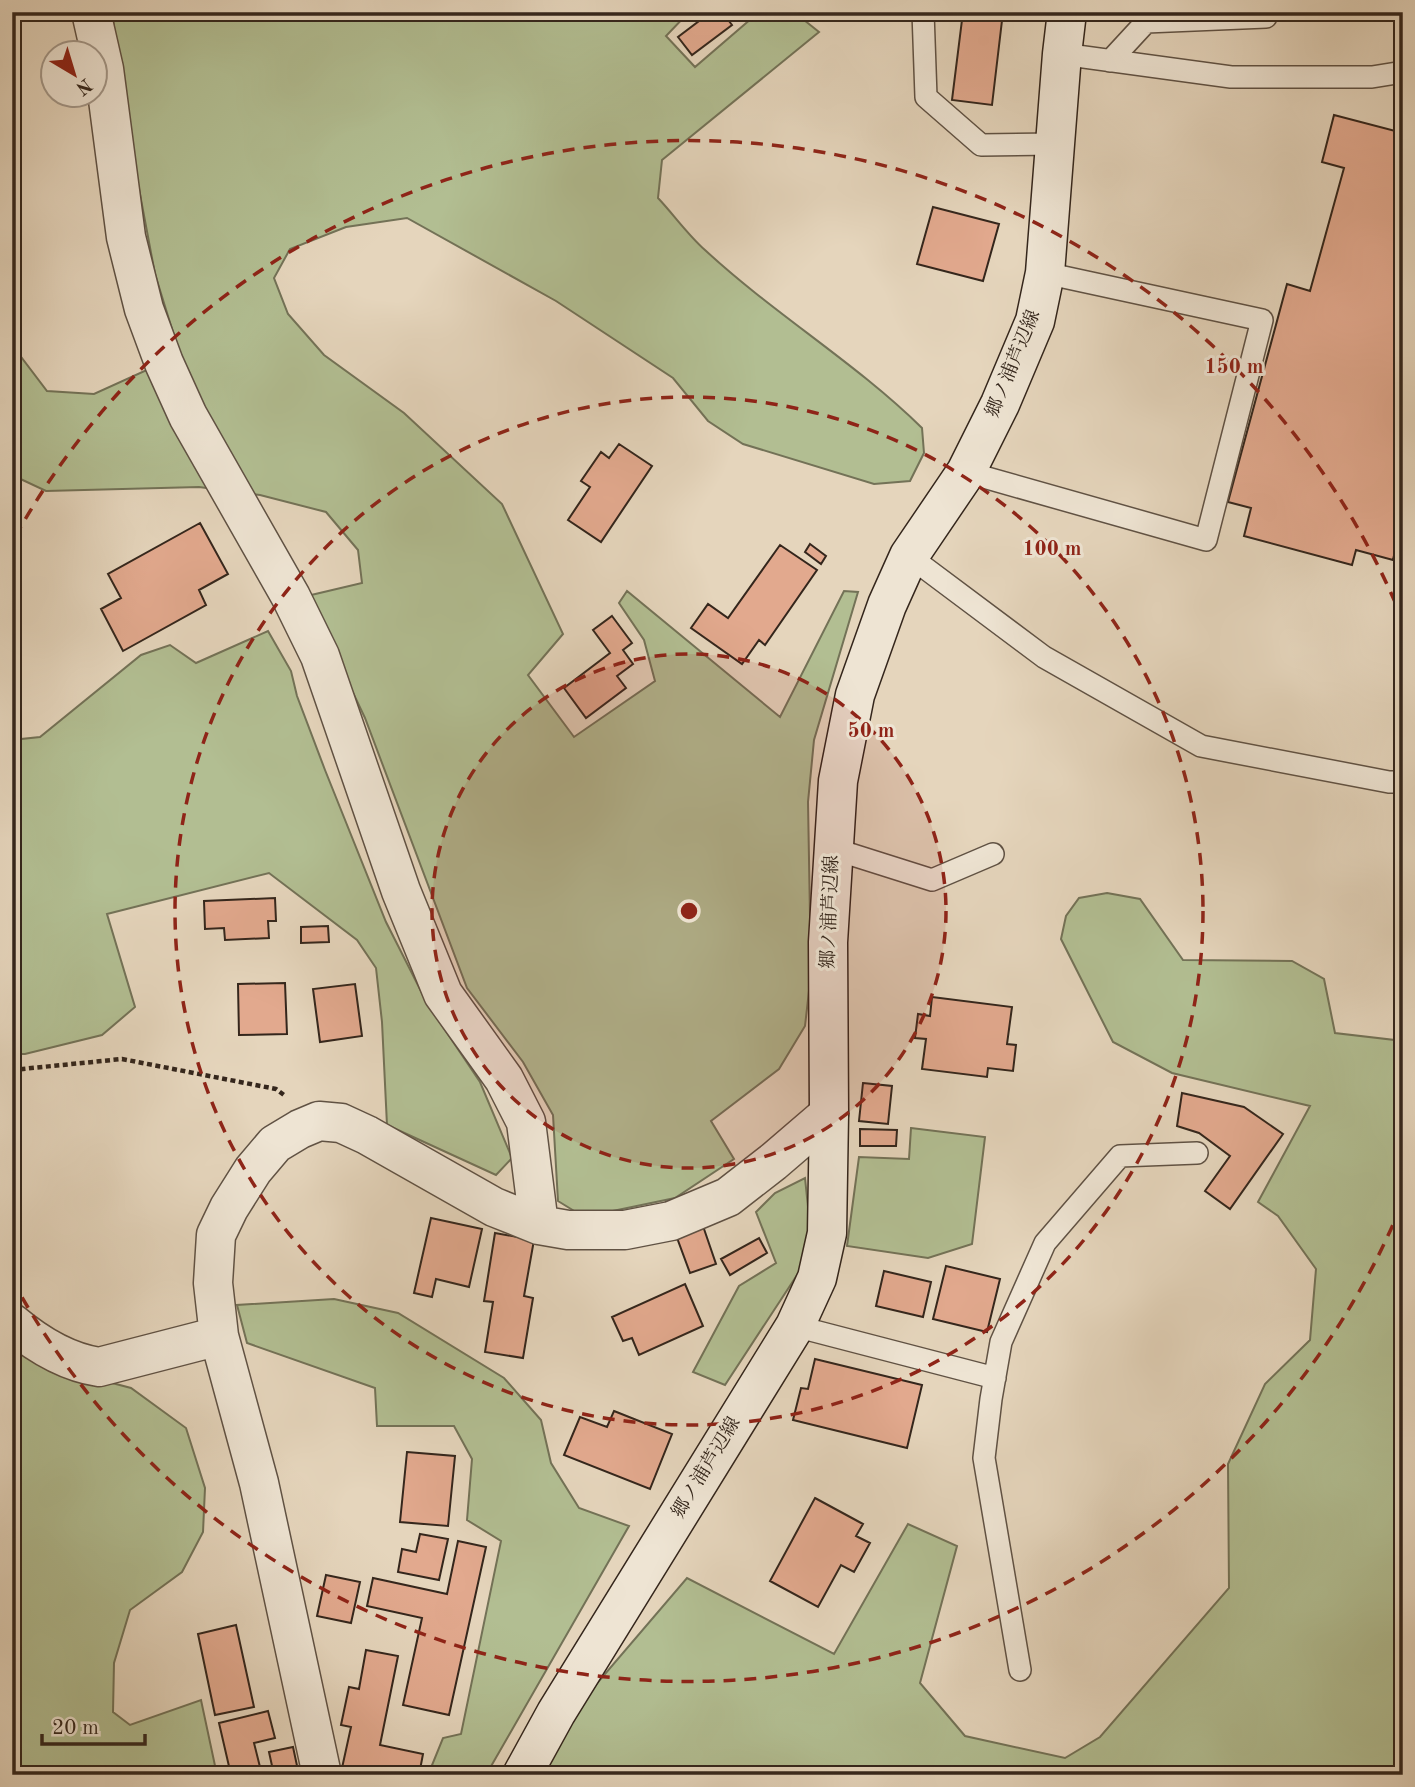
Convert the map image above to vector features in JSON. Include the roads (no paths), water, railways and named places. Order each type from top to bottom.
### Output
[{"type":"street","points":[[91,12],[104,69],[126,237],[144,309],[188,416],[291,597],[320,656],[401,891],[443,994],[504,1079],[526,1122],[539,1225]]},
{"type":"street","name":"郷ノ浦芦辺線","points":[[522,1775],[556,1713],[795,1326],[817,1278],[827,1233],[828,942],[838,781],[855,695],[887,606],[909,556],[966,472],[1000,404],[1035,321],[1045,273],[1067,12]]},
{"type":"street","points":[[321,1775],[259,1483],[219,1336],[213,1283],[216,1235],[253,1170],[275,1144],[300,1129],[319,1121],[341,1123],[494,1207],[539,1225],[568,1230],[625,1230],[671,1220],[728,1197],[829,1114]]},
{"type":"street","points":[[12,1323],[32,1340],[67,1358],[79,1364],[99,1367],[219,1336]]},
{"type":"lane","points":[[923,12],[926,97],[981,145],[1055,144]]},
{"type":"lane","points":[[1110,61],[1146,17],[1266,17],[1266,12]]},
{"type":"lane","points":[[1062,54],[1231,77],[1372,77],[1403,72]]},
{"type":"lane","points":[[1372,77],[1403,84]]},
{"type":"lane","points":[[966,472],[1206,540],[1262,320],[1045,273]]},
{"type":"lane","points":[[909,556],[1044,657],[1201,746],[1389,782],[1403,782]]},
{"type":"lane","points":[[834,849],[932,880],[993,854]]},
{"type":"lane","points":[[1020,1670],[984,1458],[1001,1342],[1045,1243],[1120,1156],[1197,1153]]},
{"type":"lane","points":[[795,1326],[995,1378]]}]
